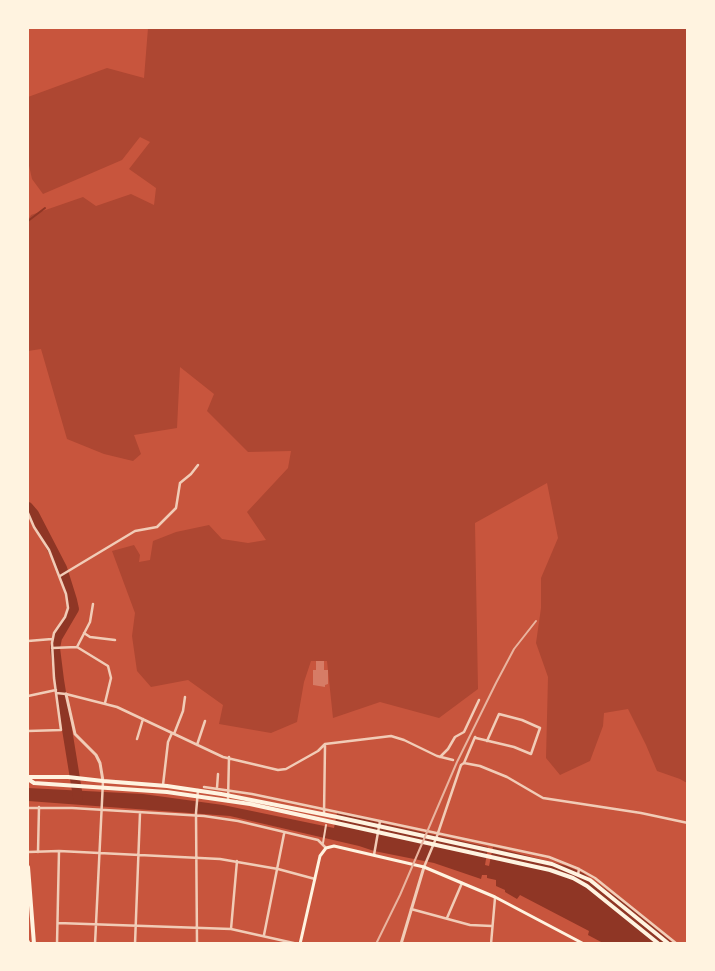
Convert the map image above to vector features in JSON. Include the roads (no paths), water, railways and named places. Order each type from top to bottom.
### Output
[{"type":"highway","points":[[28,778],[68,777],[228,793],[552,864],[578,871],[669,944]]},
{"type":"highway","points":[[28,778],[34,783],[81,786],[102,790],[167,792],[197,798],[228,801],[550,870],[576,880],[601,896],[659,944]]},
{"type":"highway","points":[[28,867],[34,944]]},
{"type":"main road","points":[[299,944],[320,856],[326,848],[340,847],[374,853],[424,867],[495,897],[584,944]]},
{"type":"street","points":[[62,574],[135,531],[157,527],[176,508],[180,483],[198,465]]},
{"type":"street","points":[[28,513],[34,528],[62,574],[68,608],[52,639],[62,730],[28,731]]},
{"type":"street","points":[[77,647],[90,622],[92,604]]},
{"type":"street","points":[[84,633],[90,637],[114,640]]},
{"type":"street","points":[[28,641],[52,639]]},
{"type":"street","points":[[52,648],[77,647],[108,666],[111,678],[105,703]]},
{"type":"street","points":[[28,696],[57,692],[105,703],[223,756],[278,770],[286,768],[318,751],[325,744],[391,736],[440,757],[453,760]]},
{"type":"street","points":[[65,694],[76,734],[96,755],[100,762],[103,781],[95,944]]},
{"type":"street","points":[[163,785],[168,742],[183,711],[185,697]]},
{"type":"street","points":[[440,757],[448,749],[455,737],[464,732],[479,700]]},
{"type":"street","points":[[401,944],[424,867],[438,834],[461,765],[464,763],[475,738],[531,754],[540,728],[522,720],[499,714],[487,741]]},
{"type":"street","points":[[137,739],[143,719]]},
{"type":"street","points":[[197,744],[205,721]]},
{"type":"street","points":[[324,814],[325,744]]},
{"type":"street","points":[[228,801],[229,757]]},
{"type":"street","points":[[464,763],[480,766],[507,776],[543,798],[641,813],[688,823]]},
{"type":"street","points":[[217,788],[218,774]]},
{"type":"street","points":[[204,787],[217,788],[228,793],[323,808],[379,822],[549,858],[595,878],[677,944]]},
{"type":"street","points":[[197,944],[196,814],[198,790]]},
{"type":"street","points":[[38,852],[39,807]]},
{"type":"street","points":[[28,808],[101,807],[140,812],[196,814],[238,821],[318,840],[326,848]]},
{"type":"street","points":[[135,944],[140,812]]},
{"type":"street","points":[[374,853],[379,822]]},
{"type":"street","points":[[323,844],[326,825]]},
{"type":"street","points":[[264,935],[284,833]]},
{"type":"street","points":[[57,944],[59,851]]},
{"type":"street","points":[[28,852],[59,851],[237,861],[315,879]]},
{"type":"street","points":[[231,929],[237,861]]},
{"type":"street","points":[[576,880],[578,871]]},
{"type":"street","points":[[447,918],[462,883]]},
{"type":"street","points":[[491,944],[495,897]]},
{"type":"street","points":[[410,909],[470,924],[492,926]]},
{"type":"street","points":[[58,924],[231,929],[299,944]]},
{"type":"waterway","points":[[28,221],[45,208]]},
{"type":"waterway","points":[[28,507],[34,514],[62,568],[74,609],[57,638],[55,648],[78,797]]},
{"type":"railway","points":[[376,944],[400,895],[457,762],[496,683],[514,649],[536,621]]}]
